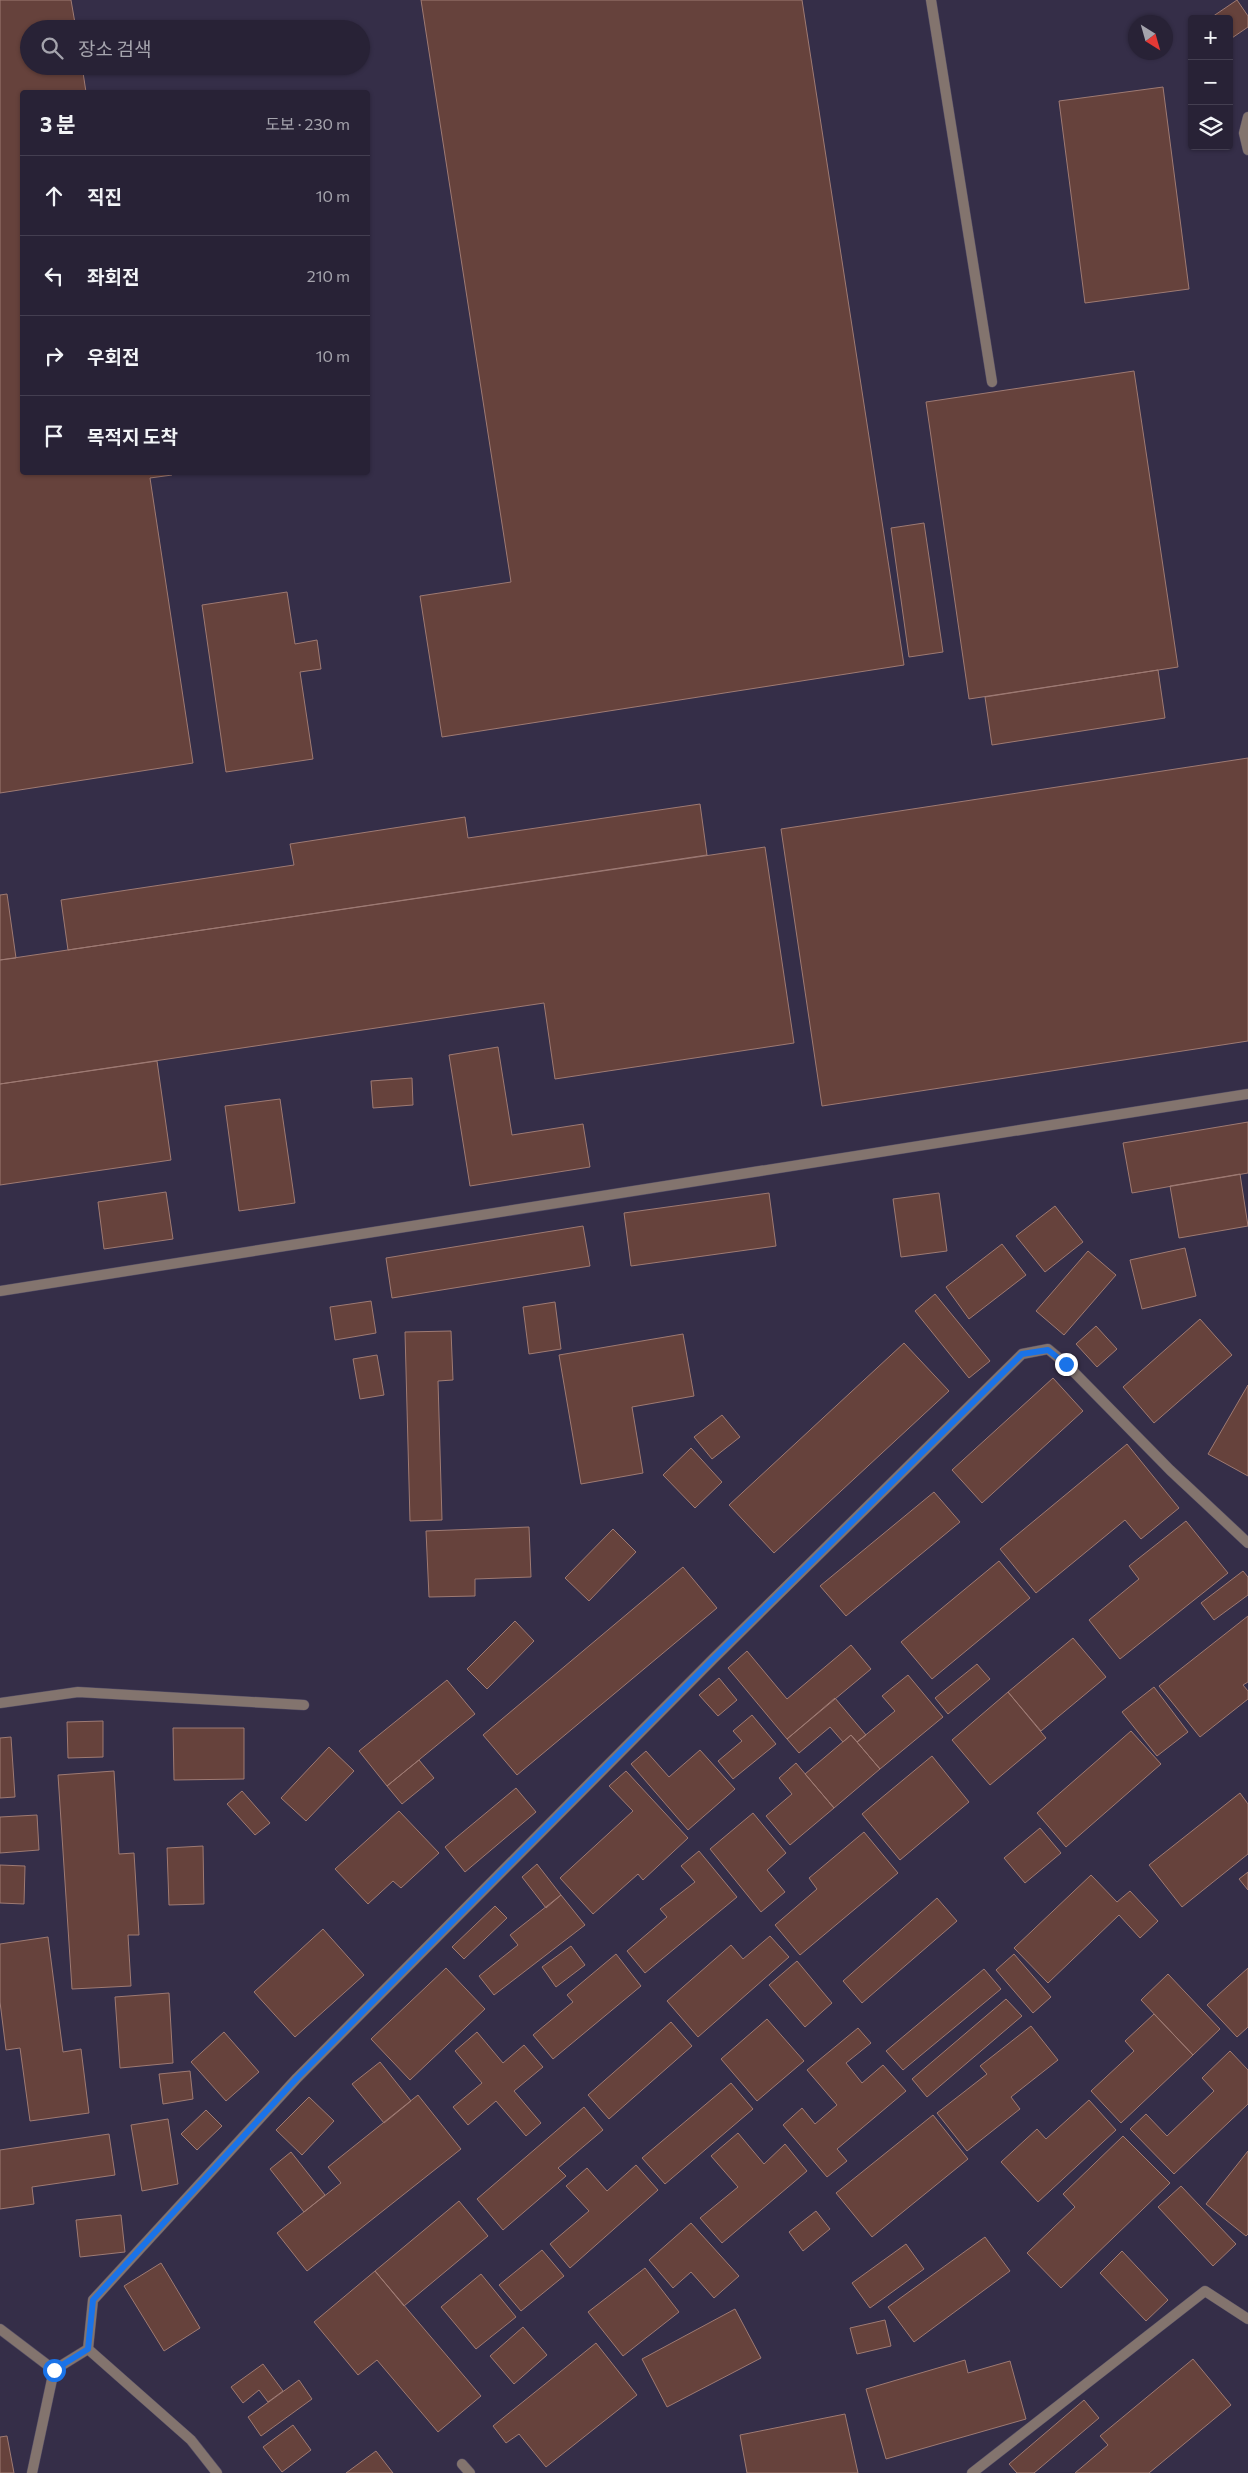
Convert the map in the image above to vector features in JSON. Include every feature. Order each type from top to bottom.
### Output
[{"type":"street","points":[[931,0],[992,382]]},
{"type":"street","points":[[1248,117],[1244,133],[1248,150]]},
{"type":"street","points":[[0,1291],[1248,1094]]},
{"type":"street","points":[[88,2349],[93,2300],[297,2078],[713,1659],[1022,1354],[1048,1350],[1066,1364],[1170,1470],[1248,1543]]},
{"type":"street","points":[[0,1703],[78,1692],[304,1705]]},
{"type":"street","points":[[972,2473],[1204,2291],[1248,2319]]},
{"type":"street","points":[[0,2329],[54,2370]]},
{"type":"street","points":[[32,2473],[54,2370],[88,2349]]},
{"type":"street","points":[[88,2349],[191,2440],[217,2473]]},
{"type":"street","points":[[462,2464],[470,2473]]},
{"type":"building","points":[[0,0],[71,0],[74,20],[20,20],[20,75],[83,75],[86,90],[20,90],[20,475],[172,475],[150,478],[193,763],[0,793]]},
{"type":"building","points":[[421,0],[802,0],[904,665],[442,737],[420,596],[511,582]]},
{"type":"building","points":[[1237,0],[1248,16],[1248,27],[1233,37],[1233,15],[1215,15]]},
{"type":"building","points":[[1163,87],[1189,289],[1085,303],[1059,101]]},
{"type":"building","points":[[1134,371],[1178,667],[969,699],[926,402]]},
{"type":"building","points":[[924,523],[943,652],[909,657],[891,528]]},
{"type":"building","points":[[287,592],[295,644],[317,640],[321,669],[300,672],[313,759],[226,772],[202,605]]},
{"type":"building","points":[[1158,670],[1165,718],[992,745],[985,697]]},
{"type":"building","points":[[1248,758],[1248,1041],[822,1106],[781,829]]},
{"type":"building","points":[[700,804],[707,855],[68,950],[61,900],[294,865],[290,844],[465,817],[468,838]]},
{"type":"building","points":[[765,847],[794,1043],[555,1079],[544,1003],[0,1084],[0,960]]},
{"type":"building","points":[[7,894],[16,958],[0,960],[0,895]]},
{"type":"building","points":[[498,1047],[512,1135],[583,1124],[590,1167],[470,1186],[449,1055]]},
{"type":"building","points":[[157,1061],[171,1160],[0,1185],[0,1084]]},
{"type":"building","points":[[412,1078],[413,1105],[373,1108],[371,1081]]},
{"type":"building","points":[[280,1099],[295,1203],[239,1211],[225,1106]]},
{"type":"building","points":[[1248,1122],[1248,1173],[1132,1193],[1123,1143]]},
{"type":"building","points":[[1240,1174],[1248,1226],[1179,1238],[1170,1186]]},
{"type":"building","points":[[166,1192],[173,1239],[104,1249],[98,1202]]},
{"type":"building","points":[[769,1193],[776,1246],[631,1266],[624,1213]]},
{"type":"building","points":[[939,1193],[947,1251],[901,1257],[893,1199]]},
{"type":"building","points":[[1055,1206],[1083,1242],[1045,1272],[1016,1236]]},
{"type":"building","points":[[583,1226],[590,1266],[392,1298],[386,1258]]},
{"type":"building","points":[[1002,1244],[1026,1275],[969,1319],[946,1287]]},
{"type":"building","points":[[1185,1248],[1196,1296],[1142,1309],[1130,1260]]},
{"type":"building","points":[[1088,1251],[1116,1275],[1064,1335],[1036,1311]]},
{"type":"building","points":[[935,1294],[990,1361],[969,1378],[915,1311]]},
{"type":"building","points":[[371,1301],[376,1333],[335,1340],[330,1307]]},
{"type":"building","points":[[555,1302],[561,1349],[529,1354],[523,1307]]},
{"type":"building","points":[[1200,1319],[1232,1355],[1154,1423],[1123,1387]]},
{"type":"building","points":[[1096,1326],[1117,1349],[1097,1367],[1076,1344]]},
{"type":"building","points":[[451,1331],[453,1380],[438,1381],[442,1520],[410,1521],[405,1332]]},
{"type":"building","points":[[683,1334],[694,1396],[632,1407],[643,1473],[581,1484],[559,1355]]},
{"type":"building","points":[[904,1343],[949,1391],[774,1553],[729,1505]]},
{"type":"building","points":[[377,1355],[384,1395],[360,1399],[353,1359]]},
{"type":"building","points":[[1053,1378],[1083,1411],[982,1503],[952,1470]]},
{"type":"building","points":[[1248,1385],[1248,1476],[1208,1454]]},
{"type":"building","points":[[722,1415],[740,1437],[712,1459],[694,1437]]},
{"type":"building","points":[[1127,1444],[1179,1508],[1141,1539],[1125,1520],[1036,1593],[1000,1549]]},
{"type":"building","points":[[691,1448],[722,1482],[695,1508],[663,1475]]},
{"type":"building","points":[[934,1492],[960,1522],[846,1616],[820,1586]]},
{"type":"building","points":[[1186,1521],[1228,1573],[1120,1659],[1089,1620],[1139,1579],[1129,1566]]},
{"type":"building","points":[[529,1527],[531,1577],[475,1579],[475,1596],[429,1597],[426,1531]]},
{"type":"building","points":[[613,1529],[636,1552],[589,1601],[565,1578]]},
{"type":"building","points":[[999,1561],[1030,1598],[932,1679],[901,1642]]},
{"type":"building","points":[[683,1567],[717,1608],[517,1775],[483,1735]]},
{"type":"building","points":[[1243,1571],[1248,1577],[1248,1595],[1214,1620],[1201,1603]]},
{"type":"building","points":[[1248,1616],[1248,1682],[1243,1685],[1248,1691],[1248,1699],[1200,1737],[1159,1686]]},
{"type":"building","points":[[515,1621],[534,1641],[487,1689],[467,1669]]},
{"type":"building","points":[[1073,1638],[1106,1677],[1041,1731],[1008,1692]]},
{"type":"building","points":[[851,1645],[871,1669],[787,1739],[728,1668],[747,1651],[787,1699]]},
{"type":"building","points":[[977,1664],[990,1679],[948,1714],[935,1698]]},
{"type":"building","points":[[908,1675],[943,1717],[880,1769],[857,1742],[895,1711],[882,1696]]},
{"type":"building","points":[[719,1678],[737,1700],[718,1716],[699,1695]]},
{"type":"building","points":[[447,1680],[475,1714],[387,1786],[359,1751]]},
{"type":"building","points":[[1154,1687],[1188,1732],[1157,1756],[1122,1712]]},
{"type":"building","points":[[1008,1692],[1046,1738],[990,1785],[952,1740]]},
{"type":"building","points":[[835,1698],[866,1735],[857,1742],[851,1735],[843,1742],[830,1727],[799,1753],[787,1739]]},
{"type":"building","points":[[752,1715],[776,1744],[733,1779],[718,1761],[742,1741],[733,1731]]},
{"type":"building","points":[[103,1721],[103,1757],[68,1758],[67,1722]]},
{"type":"building","points":[[173,1728],[244,1728],[244,1779],[174,1780]]},
{"type":"building","points":[[1131,1731],[1161,1764],[1066,1847],[1037,1813]]},
{"type":"building","points":[[851,1735],[880,1769],[834,1808],[805,1774]]},
{"type":"building","points":[[11,1737],[15,1797],[0,1798],[0,1738]]},
{"type":"building","points":[[329,1747],[354,1771],[306,1821],[281,1798]]},
{"type":"building","points":[[700,1750],[735,1789],[688,1830],[631,1764],[646,1751],[669,1777]]},
{"type":"building","points":[[932,1756],[969,1802],[900,1860],[862,1814]]},
{"type":"building","points":[[419,1760],[434,1778],[402,1804],[387,1786]]},
{"type":"building","points":[[796,1763],[834,1808],[790,1845],[766,1816],[792,1794],[779,1778]]},
{"type":"building","points":[[114,1771],[119,1854],[134,1853],[139,1935],[128,1935],[131,1986],[72,1989],[58,1775]]},
{"type":"building","points":[[626,1771],[688,1838],[643,1880],[638,1874],[593,1914],[560,1878],[633,1811],[609,1786]]},
{"type":"building","points":[[516,1788],[536,1812],[465,1872],[445,1847]]},
{"type":"building","points":[[242,1791],[270,1823],[255,1835],[227,1804]]},
{"type":"building","points":[[1240,1793],[1248,1804],[1248,1854],[1182,1907],[1149,1865]]},
{"type":"building","points":[[399,1811],[439,1853],[401,1888],[393,1881],[368,1904],[335,1869]]},
{"type":"building","points":[[753,1813],[786,1853],[767,1870],[785,1892],[761,1912],[710,1849]]},
{"type":"building","points":[[37,1815],[39,1850],[0,1853],[0,1817]]},
{"type":"building","points":[[1040,1828],[1061,1853],[1025,1883],[1004,1858]]},
{"type":"building","points":[[864,1832],[898,1873],[800,1955],[775,1925],[817,1889],[809,1878]]},
{"type":"building","points":[[203,1846],[204,1904],[169,1905],[167,1848]]},
{"type":"building","points":[[699,1851],[737,1897],[645,1973],[627,1951],[667,1917],[660,1909],[695,1882],[681,1866]]},
{"type":"building","points":[[537,1864],[561,1895],[546,1908],[522,1877]]},
{"type":"building","points":[[0,1865],[25,1866],[24,1904],[0,1903]]},
{"type":"building","points":[[1248,1872],[1248,1890],[1239,1879]]},
{"type":"building","points":[[1091,1875],[1117,1902],[1130,1891],[1158,1921],[1140,1938],[1119,1915],[1048,1983],[1014,1948]]},
{"type":"building","points":[[561,1895],[585,1925],[494,1995],[479,1976],[518,1945],[510,1935]]},
{"type":"building","points":[[937,1898],[957,1921],[862,2003],[843,1981]]},
{"type":"building","points":[[495,1906],[507,1918],[464,1959],[452,1947]]},
{"type":"building","points":[[323,1929],[364,1975],[295,2037],[254,1992]]},
{"type":"building","points":[[770,1936],[789,1957],[698,2037],[667,2001],[731,1945],[743,1959]]},
{"type":"building","points":[[48,1937],[63,2052],[81,2049],[89,2113],[30,2121],[20,2048],[6,2050],[0,2002],[0,1944]]},
{"type":"building","points":[[571,1946],[585,1965],[556,1987],[542,1967]]},
{"type":"building","points":[[616,1954],[641,1986],[553,2059],[533,2035],[573,2002],[567,1995]]},
{"type":"building","points":[[1014,1954],[1051,1997],[1033,2013],[996,1970]]},
{"type":"building","points":[[797,1961],[832,2003],[805,2027],[769,1985]]},
{"type":"building","points":[[446,1968],[485,2009],[410,2080],[371,2039]]},
{"type":"building","points":[[1248,1968],[1248,2027],[1237,2037],[1207,2005]]},
{"type":"building","points":[[984,1969],[1001,1989],[903,2070],[886,2051]]},
{"type":"building","points":[[1168,1974],[1220,2029],[1193,2055],[1141,2000]]},
{"type":"building","points":[[169,1993],[173,2063],[120,2068],[115,1997]]},
{"type":"building","points":[[1006,1999],[1022,2016],[927,2097],[912,2079]]},
{"type":"building","points":[[1154,2014],[1193,2055],[1121,2123],[1091,2091],[1134,2051],[1125,2041]]},
{"type":"building","points":[[767,2019],[804,2061],[757,2101],[721,2059]]},
{"type":"building","points":[[671,2022],[692,2046],[609,2119],[588,2095]]},
{"type":"building","points":[[1031,2026],[1058,2060],[1011,2097],[1020,2109],[967,2151],[937,2113],[987,2074],[980,2066]]},
{"type":"building","points":[[858,2028],[871,2043],[846,2063],[862,2083],[883,2065],[906,2091],[837,2149],[847,2161],[827,2177],[783,2125],[802,2108],[815,2124],[837,2105],[807,2070]]},
{"type":"building","points":[[224,2032],[259,2072],[226,2101],[191,2062]]},
{"type":"building","points":[[477,2032],[503,2063],[524,2045],[543,2067],[514,2091],[541,2123],[526,2136],[496,2101],[468,2125],[453,2107],[482,2083],[455,2051]]},
{"type":"building","points":[[1230,2051],[1248,2070],[1248,2104],[1174,2174],[1130,2129],[1146,2114],[1167,2136],[1214,2091],[1202,2078]]},
{"type":"building","points":[[380,2062],[411,2101],[384,2123],[352,2084]]},
{"type":"building","points":[[190,2071],[193,2099],[163,2104],[159,2074]]},
{"type":"building","points":[[731,2083],[753,2109],[665,2184],[642,2158]]},
{"type":"building","points":[[418,2095],[461,2149],[307,2271],[277,2233],[341,2183],[328,2167]]},
{"type":"building","points":[[309,2097],[334,2121],[302,2155],[276,2130]]},
{"type":"building","points":[[1089,2100],[1116,2130],[1038,2202],[1001,2162],[1037,2129],[1046,2139]]},
{"type":"building","points":[[584,2107],[603,2130],[558,2168],[566,2176],[503,2230],[477,2199]]},
{"type":"building","points":[[206,2110],[222,2126],[197,2150],[181,2134]]},
{"type":"building","points":[[933,2115],[968,2159],[872,2237],[836,2193]]},
{"type":"building","points":[[168,2119],[178,2184],[142,2191],[131,2125]]},
{"type":"building","points":[[738,2133],[764,2164],[785,2144],[807,2171],[722,2243],[700,2218],[738,2187],[711,2156]]},
{"type":"building","points":[[109,2134],[115,2175],[32,2187],[34,2204],[0,2209],[0,2150]]},
{"type":"building","points":[[1123,2136],[1170,2183],[1061,2288],[1027,2253],[1075,2207],[1063,2194]]},
{"type":"building","points":[[1248,2151],[1248,2234],[1246,2236],[1206,2204]]},
{"type":"building","points":[[291,2152],[325,2195],[304,2212],[270,2169]]},
{"type":"building","points":[[636,2165],[658,2190],[570,2268],[550,2244],[589,2211],[566,2186],[587,2168],[607,2191]]},
{"type":"building","points":[[1181,2186],[1236,2244],[1213,2266],[1158,2207]]},
{"type":"building","points":[[459,2201],[488,2236],[404,2306],[375,2271]]},
{"type":"building","points":[[816,2211],[830,2229],[803,2251],[789,2232]]},
{"type":"building","points":[[121,2215],[125,2252],[80,2257],[76,2220]]},
{"type":"building","points":[[691,2223],[739,2276],[714,2298],[691,2272],[673,2288],[649,2260]]},
{"type":"building","points":[[985,2237],[1010,2271],[914,2342],[888,2307]]},
{"type":"building","points":[[906,2244],[924,2269],[870,2308],[852,2283]]},
{"type":"building","points":[[542,2250],[564,2276],[521,2311],[499,2285]]},
{"type":"building","points":[[1122,2251],[1168,2300],[1146,2321],[1100,2273]]},
{"type":"building","points":[[161,2263],[200,2328],[164,2351],[124,2286]]},
{"type":"building","points":[[645,2268],[679,2312],[623,2356],[588,2312]]},
{"type":"building","points":[[375,2271],[481,2396],[438,2432],[377,2360],[358,2375],[314,2322]]},
{"type":"building","points":[[481,2274],[516,2317],[476,2349],[441,2307]]},
{"type":"building","points":[[735,2309],[761,2358],[667,2407],[642,2359]]},
{"type":"building","points":[[885,2320],[891,2346],[857,2354],[850,2328]]},
{"type":"building","points":[[523,2327],[547,2355],[514,2384],[490,2356]]},
{"type":"building","points":[[596,2343],[637,2395],[546,2467],[519,2434],[506,2443],[493,2426]]},
{"type":"building","points":[[1193,2359],[1231,2405],[1149,2473],[1075,2473],[1108,2445],[1100,2436]]},
{"type":"building","points":[[965,2360],[968,2373],[1010,2361],[1026,2419],[886,2459],[866,2389]]},
{"type":"building","points":[[263,2364],[283,2391],[268,2402],[259,2390],[243,2403],[231,2387]]},
{"type":"building","points":[[299,2380],[312,2399],[261,2436],[248,2417]]},
{"type":"building","points":[[1084,2400],[1099,2418],[1034,2473],[1017,2473],[1009,2464]]},
{"type":"building","points":[[845,2414],[858,2473],[747,2473],[740,2435]]},
{"type":"building","points":[[293,2425],[311,2450],[282,2472],[263,2447]]},
{"type":"building","points":[[7,2436],[14,2473],[0,2473],[0,2437]]},
{"type":"building","points":[[376,2451],[393,2473],[346,2473]]},
{"type":"route","points":[[54,2370],[88,2349],[93,2300],[297,2078],[916,1457],[1022,1354],[1048,1350],[1066,1364]]}]
